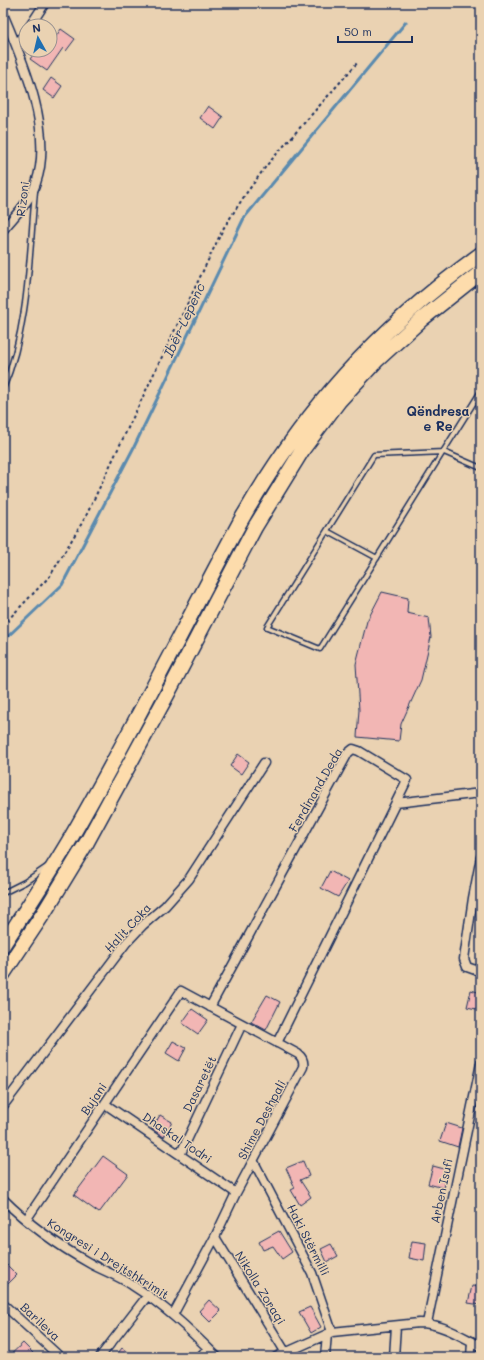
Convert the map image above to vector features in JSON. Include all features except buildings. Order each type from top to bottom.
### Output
[{"type":"highway","points":[[3,945],[57,860],[109,770],[256,493],[292,439],[349,368],[382,335],[432,292],[481,254]]},
{"type":"highway","points":[[3,974],[45,911],[87,842],[152,723],[255,527],[303,449],[339,401],[377,360],[422,319],[481,272]]},
{"type":"street","points":[[35,18],[45,3]]},
{"type":"street","name":"Rizoni","points":[[3,14],[25,69],[37,109],[41,136],[40,170],[36,184]]},
{"type":"street","points":[[3,230],[25,205],[36,184]]},
{"type":"street","name":"Ferdinand Deda","points":[[210,1007],[351,751],[353,749],[359,751],[407,780],[277,1043]]},
{"type":"street","name":"Halit Coka","points":[[3,1106],[126,943],[143,925],[165,906],[189,879],[264,763]]},
{"type":"street","points":[[396,803],[481,793]]},
{"type":"street","points":[[481,857],[464,959],[467,968],[481,972]]},
{"type":"street","name":"Shime Deshpali","points":[[174,1314],[215,1237],[236,1193],[254,1162],[303,1068],[301,1056],[181,991]]},
{"type":"street","name":"Bujani","points":[[26,1220],[181,991]]},
{"type":"street","name":"Dasaretët","points":[[180,1155],[242,1024]]},
{"type":"street","name":"Arben Isufi","points":[[427,1323],[481,1064]]},
{"type":"street","name":"Dhaskal Todri","points":[[105,1104],[236,1193]]},
{"type":"street","name":"Haki Stërmilli","points":[[254,1162],[312,1273],[330,1333]]},
{"type":"street","name":"Kongresi i Drejtshkrimit","points":[[3,1199],[47,1237],[74,1254],[131,1284],[174,1314],[217,1357]]},
{"type":"street","name":"Nikolla Zoraqi","points":[[215,1237],[286,1353]]},
{"type":"street","points":[[100,1357],[148,1295]]},
{"type":"street","name":"Barileva","points":[[3,1304],[60,1357]]},
{"type":"street","points":[[276,1357],[330,1333],[427,1323],[441,1327],[481,1346]]},
{"type":"street","points":[[394,1357],[396,1326]]},
{"type":"street","points":[[325,1357],[330,1333]]},
{"type":"street","points":[[471,1357],[472,1342]]},
{"type":"street","points":[[200,1357],[208,1348]]},
{"type":"lane","name":"Rizoni","points":[[3,389],[16,351],[30,274],[36,184]]},
{"type":"lane","points":[[481,391],[444,452],[320,649],[267,627],[374,455],[444,452],[481,468]]},
{"type":"lane","points":[[327,531],[377,558]]},
{"type":"lane","points":[[3,893],[26,882],[57,860]]},
{"type":"path","points":[[3,625],[50,576],[85,518],[223,229],[245,195],[268,165],[358,62]]},
{"type":"waterway","name":"Ibër-Lepenc","points":[[3,641],[62,585],[134,447],[244,218],[406,22]]},
{"type":"district","name":"Qëndresa e Re","points":[[438,418]]}]
